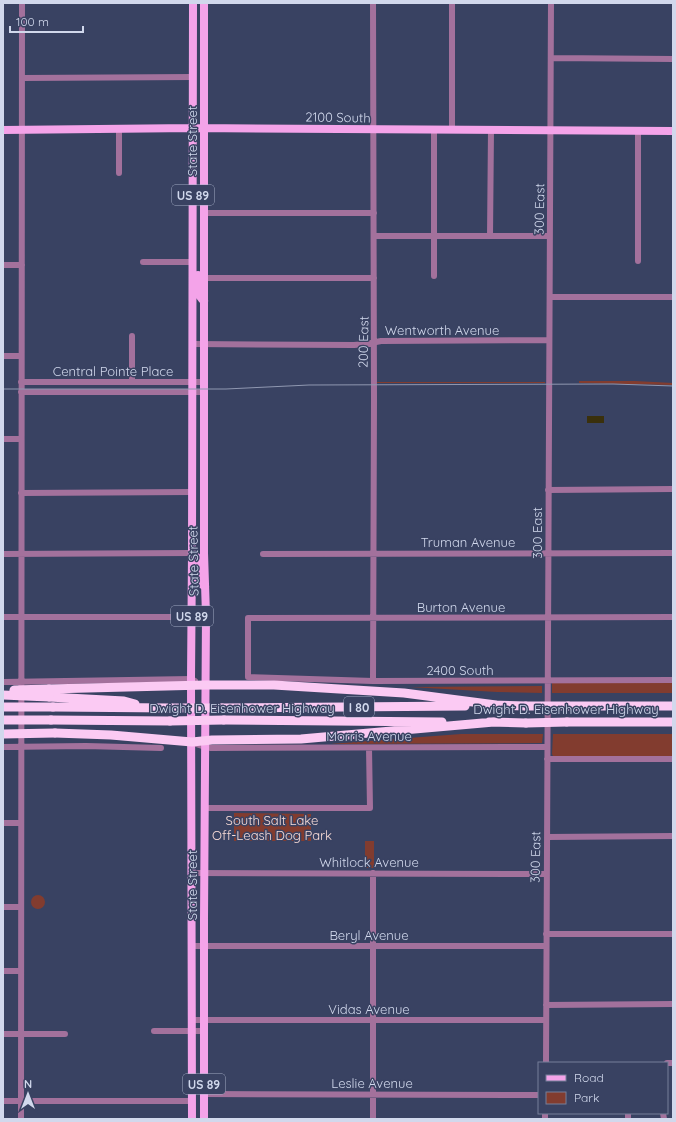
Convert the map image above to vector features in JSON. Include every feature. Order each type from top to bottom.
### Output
[{"type":"highway","points":[[3,695],[191,683],[205,685],[274,685],[404,693],[496,705]]},
{"type":"highway","points":[[3,691],[49,693],[124,701],[146,708]]},
{"type":"highway","name":"Dwight D. Eisenhower Highway","points":[[3,707],[222,708],[496,705],[673,706]]},
{"type":"highway","name":"Dwight D. Eisenhower Highway","points":[[3,720],[224,720],[526,723],[673,722]]},
{"type":"highway","points":[[3,734],[55,733],[111,735],[205,744],[301,739],[494,722]]},
{"type":"main road","name":"State Street","points":[[192,1119],[191,683],[193,3]]},
{"type":"main road","name":"State Street","points":[[204,3],[204,1119]]},
{"type":"main road","name":"2100 South","points":[[3,130],[204,128],[673,131]]},
{"type":"main road","points":[[193,262],[198,267],[199,293],[200,298],[204,302]]},
{"type":"main road","points":[[192,529],[197,531],[198,546],[204,553]]},
{"type":"main road","points":[[192,553],[198,558],[199,582],[205,587]]},
{"type":"street","points":[[21,1119],[22,3]]},
{"type":"street","name":"200 East","points":[[373,3],[373,681]]},
{"type":"street","points":[[452,3],[452,130]]},
{"type":"street","name":"300 East","points":[[546,1062],[549,553],[548,340],[550,298],[549,236],[551,3]]},
{"type":"street","points":[[551,58],[673,59]]},
{"type":"street","points":[[22,78],[193,77]]},
{"type":"street","points":[[119,129],[119,173]]},
{"type":"street","points":[[434,130],[434,276]]},
{"type":"street","points":[[490,236],[491,130]]},
{"type":"street","points":[[638,131],[638,261]]},
{"type":"street","points":[[204,213],[374,213]]},
{"type":"street","points":[[374,236],[549,236]]},
{"type":"street","points":[[143,262],[193,262]]},
{"type":"street","points":[[3,265],[22,265]]},
{"type":"street","points":[[204,278],[374,278]]},
{"type":"street","points":[[550,298],[673,297]]},
{"type":"street","points":[[132,336],[132,382]]},
{"type":"street","name":"Wentworth Avenue","points":[[193,344],[354,345],[388,341],[548,340]]},
{"type":"street","points":[[3,356],[22,356]]},
{"type":"street","name":"Central Pointe Place","points":[[21,382],[204,382]]},
{"type":"street","name":"Central Pointe Place","points":[[21,392],[204,392]]},
{"type":"street","points":[[3,439],[21,439]]},
{"type":"street","points":[[548,490],[673,489]]},
{"type":"street","points":[[21,493],[192,492]]},
{"type":"street","points":[[3,554],[192,553]]},
{"type":"street","name":"Truman Avenue","points":[[263,554],[673,553]]},
{"type":"street","points":[[3,617],[192,617]]},
{"type":"street","name":"Burton Avenue","points":[[248,677],[248,618],[673,617]]},
{"type":"street","name":"2400 South","points":[[248,677],[373,681],[673,680]]},
{"type":"street","points":[[3,682],[191,683]]},
{"type":"street","name":"Morris Avenue","points":[[205,744],[369,748],[547,747]]},
{"type":"street","points":[[3,747],[86,746],[161,748]]},
{"type":"street","points":[[204,808],[370,808],[369,748]]},
{"type":"street","points":[[547,759],[673,759]]},
{"type":"street","points":[[3,823],[21,823]]},
{"type":"street","points":[[547,836],[673,836]]},
{"type":"street","name":"Whitlock Avenue","points":[[192,873],[546,874]]},
{"type":"street","points":[[373,873],[373,1119]]},
{"type":"street","points":[[3,907],[21,907]]},
{"type":"street","points":[[546,934],[673,934]]},
{"type":"street","name":"Beryl Avenue","points":[[192,946],[546,946]]},
{"type":"street","points":[[3,971],[21,971]]},
{"type":"street","points":[[546,1005],[673,1004]]},
{"type":"street","name":"Vidas Avenue","points":[[192,1020],[546,1020]]},
{"type":"street","points":[[154,1032],[204,1031]]},
{"type":"street","points":[[3,1034],[64,1034]]},
{"type":"street","name":"Leslie Avenue","points":[[204,1094],[538,1095]]},
{"type":"street","points":[[3,1101],[192,1101]]},
{"type":"green space","points":[[579,381],[635,381],[673,383],[673,385],[579,383]]},
{"type":"green space","points":[[545,382],[545,383],[377,383]]},
{"type":"green space","points":[[552,683],[673,683],[673,693],[552,693]]},
{"type":"green space","points":[[542,686],[542,693],[410,687]]},
{"type":"green space","points":[[461,734],[543,734],[542,743],[330,744]]},
{"type":"green space","points":[[553,734],[673,734],[673,756],[553,756]]},
{"type":"green space","name":"South Salt Lake Off-Leash Dog Park","points":[[234,813],[311,814],[311,841],[234,841]]},
{"type":"green space","points":[[365,841],[374,841],[374,868],[365,868]]},
{"type":"green space","points":[[35,895],[41,895],[45,899],[45,905],[41,909],[35,909],[31,905],[31,899]]},
{"type":"shaded area","points":[[587,416],[604,416],[604,423],[587,423]]},
{"type":"tram line","points":[[3,389],[226,389],[309,385],[613,384],[673,386]]}]
